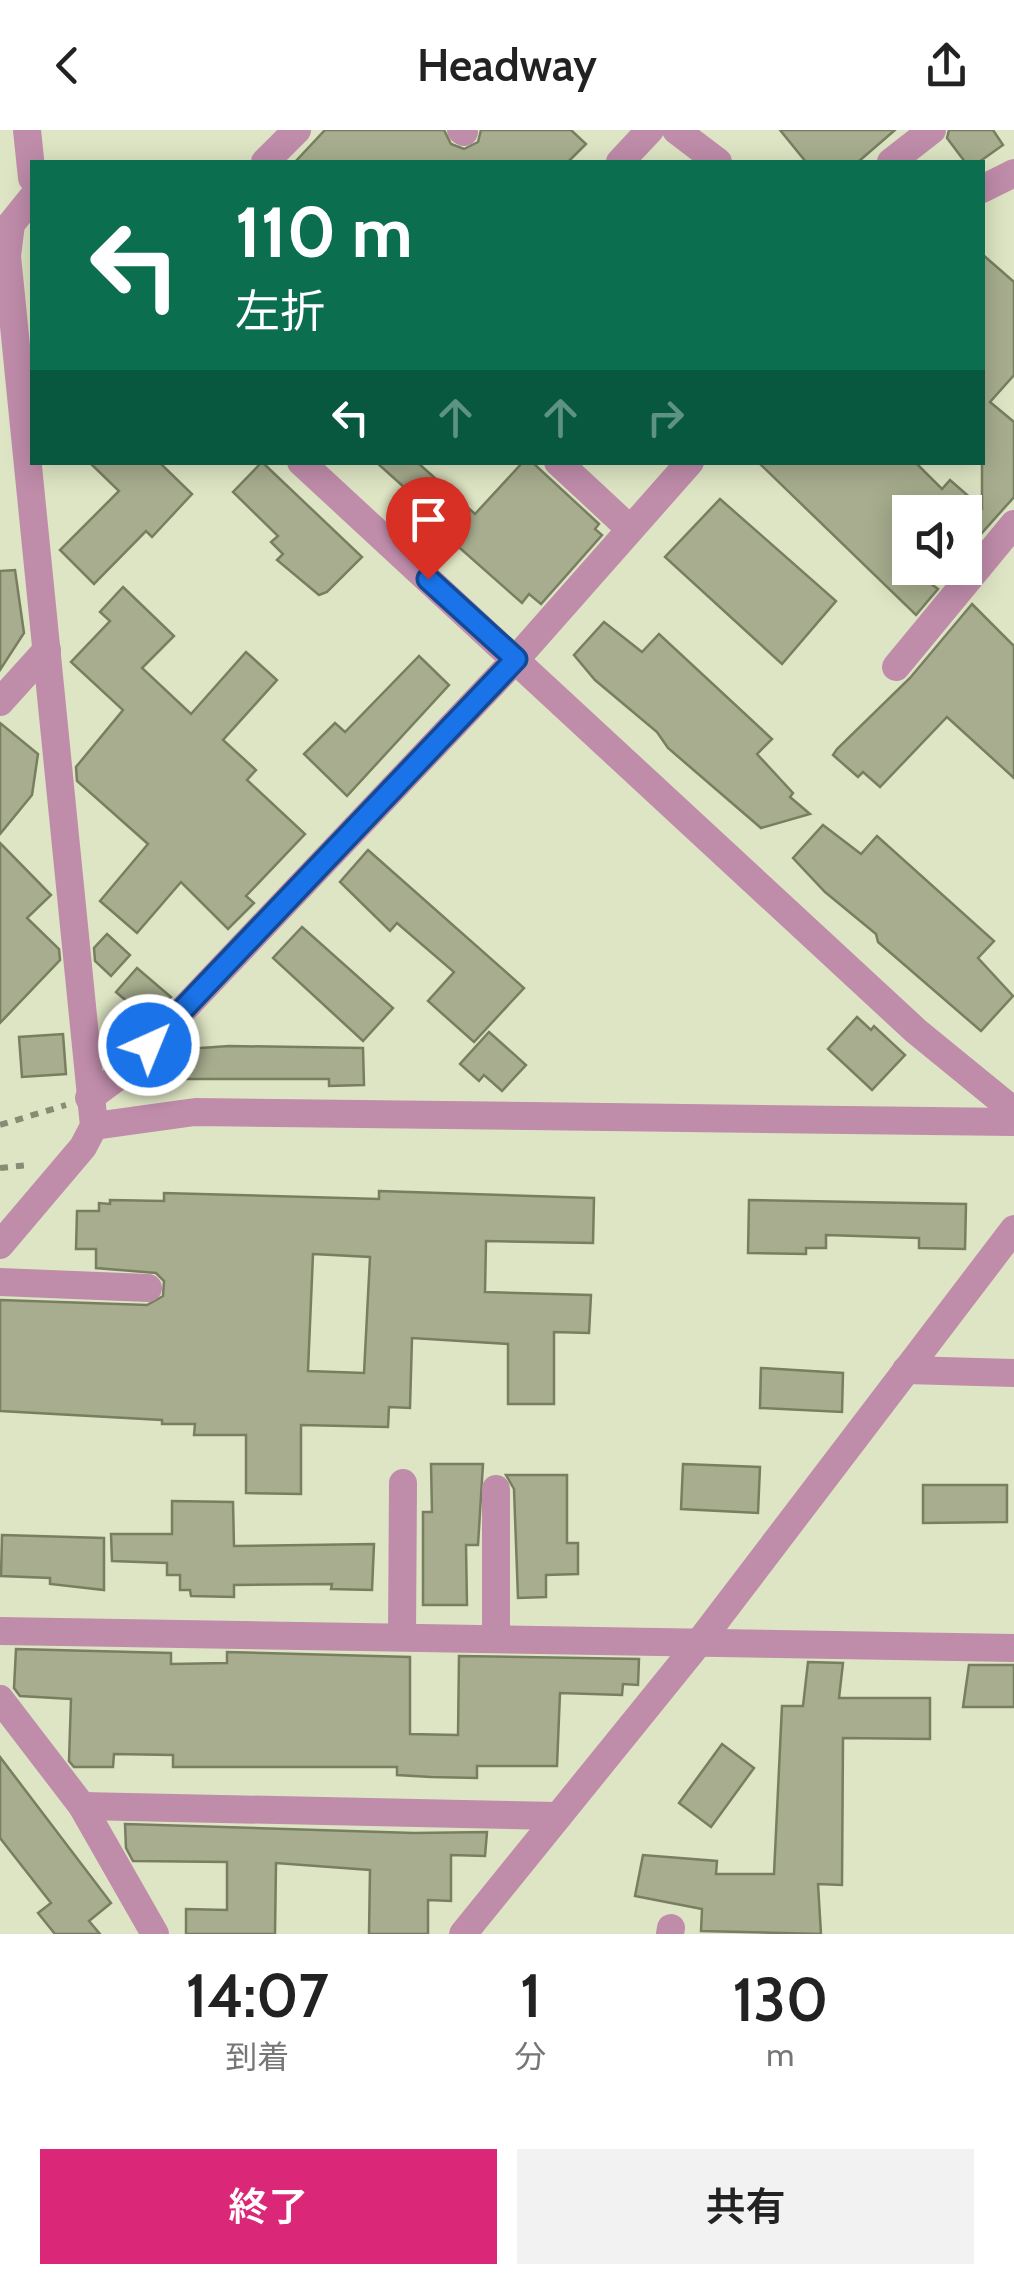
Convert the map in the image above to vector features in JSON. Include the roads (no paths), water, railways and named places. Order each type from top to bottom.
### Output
[{"type":"street","points":[[27,130],[30,160]]},
{"type":"street","points":[[267,160],[298,130]]},
{"type":"street","points":[[622,160],[650,130]]},
{"type":"street","points":[[676,130],[715,160]]},
{"type":"street","points":[[894,160],[932,130]]},
{"type":"street","points":[[985,187],[1014,174]]},
{"type":"street","points":[[0,1245],[83,1147],[92,1112],[7,256],[11,224],[30,200]]},
{"type":"street","points":[[0,423],[19,400]]},
{"type":"street","points":[[304,465],[916,1031],[1014,1111]]},
{"type":"street","points":[[561,465],[630,529]]},
{"type":"street","points":[[92,1112],[123,1073],[516,659],[687,465]]},
{"type":"street","points":[[896,667],[1014,524]]},
{"type":"street","points":[[0,702],[47,650]]},
{"type":"street","points":[[92,1112],[1014,1122]]},
{"type":"street","points":[[463,1934],[700,1640],[1014,1229]]},
{"type":"street","points":[[0,1282],[148,1288]]},
{"type":"street","points":[[906,1370],[1014,1373]]},
{"type":"street","points":[[402,1637],[403,1483]]},
{"type":"street","points":[[496,1490],[496,1638]]},
{"type":"street","points":[[0,1631],[1014,1648]]},
{"type":"street","points":[[0,1698],[82,1806],[155,1934]]},
{"type":"street","points":[[82,1806],[558,1816]]}]
